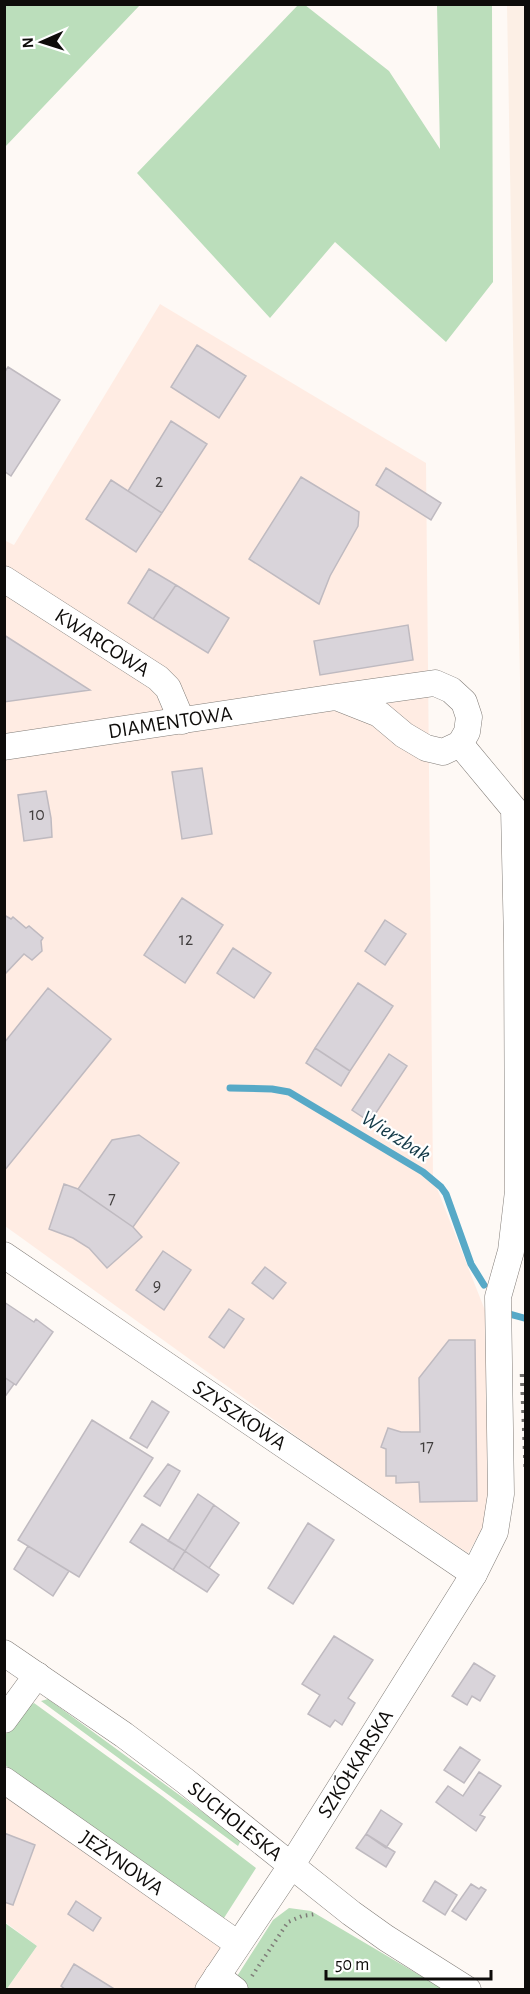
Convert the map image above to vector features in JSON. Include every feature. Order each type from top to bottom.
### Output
[{"type":"street","name":"KWARCOWA","points":[[4,579],[158,678],[168,688],[182,721]]},
{"type":"street","name":"DIAMENTOWA","points":[[4,747],[435,683],[451,690],[464,702],[470,717],[467,732],[460,744]]},
{"type":"street","points":[[336,697],[379,714],[404,735],[426,748],[443,752],[460,744]]},
{"type":"street","name":"SZKÓŁKARSKA","points":[[227,1984],[238,1944],[291,1866],[474,1574],[495,1532],[501,1494],[498,1297],[511,1251],[518,1191],[514,808],[460,744]]},
{"type":"street","name":"SZYSZKOWA","points":[[4,1255],[474,1574]]},
{"type":"street","name":"SUCHOLESKA","points":[[4,1653],[176,1773],[291,1866],[386,1938],[468,1989]]},
{"type":"street","points":[[4,1720],[37,1675]]},
{"type":"street","name":"JEŻYNOWA","points":[[4,1780],[238,1944]]},
{"type":"path","points":[[227,1984],[288,1922]]},
{"type":"shaded area","points":[[507,5],[526,5],[525,903],[516,500]]},
{"type":"shaded area","points":[[160,304],[426,463],[433,1178],[488,1318],[492,1513],[468,1553],[324,1456],[5,1226],[4,540],[14,545]]},
{"type":"shaded area","points":[[4,1785],[225,1924],[234,1981],[245,1989],[7,1989],[37,1946],[5,1922]]},
{"type":"green space","points":[[4,5],[140,5],[5,147]]},
{"type":"green space","points":[[298,5],[305,5],[389,71],[440,149],[437,5],[492,5],[493,282],[446,342],[335,242],[270,318],[137,173]]},
{"type":"green space","points":[[48,1699],[241,1840],[238,1846],[41,1701]]},
{"type":"green space","points":[[34,1703],[256,1868],[224,1918],[5,1765],[4,1737],[22,1711]]},
{"type":"green space","points":[[289,1908],[311,1911],[443,1989],[245,1990],[234,1981],[273,1920]]},
{"type":"green space","points":[[5,1923],[37,1946],[6,1990],[4,1989]]},
{"type":"building","points":[[197,345],[246,376],[219,418],[171,387]]},
{"type":"building","points":[[8,367],[60,400],[11,476],[4,471],[4,373]]},
{"type":"building","points":[[171,421],[207,444],[162,513],[128,491]]},
{"type":"building","points":[[386,468],[441,503],[431,520],[376,485]]},
{"type":"building","points":[[301,477],[359,512],[358,526],[330,576],[319,604],[249,559]]},
{"type":"building","points":[[111,480],[162,513],[136,552],[86,519]]},
{"type":"building","points":[[149,569],[176,585],[153,619],[128,603]]},
{"type":"building","points":[[176,585],[229,618],[208,653],[153,619]]},
{"type":"building","points":[[408,625],[413,660],[320,675],[314,641]]},
{"type":"building","points":[[4,635],[90,690],[4,702]]},
{"type":"building","points":[[202,768],[212,834],[182,839],[172,772]]},
{"type":"building","points":[[46,791],[52,837],[24,841],[18,795]]},
{"type":"building","points":[[182,898],[223,925],[185,983],[144,955]]},
{"type":"building","points":[[4,915],[11,919],[13,917],[26,928],[29,926],[43,938],[42,951],[32,960],[24,954],[4,975]]},
{"type":"building","points":[[385,920],[406,934],[385,965],[365,951]]},
{"type":"building","points":[[233,948],[271,973],[254,998],[217,973]]},
{"type":"building","points":[[358,983],[393,1006],[350,1071],[315,1048]]},
{"type":"building","points":[[48,988],[111,1039],[4,1171],[4,1043]]},
{"type":"building","points":[[315,1048],[350,1071],[341,1086],[306,1063]]},
{"type":"building","points":[[389,1054],[407,1066],[370,1122],[352,1110]]},
{"type":"building","points":[[139,1135],[179,1163],[133,1227],[78,1189],[112,1140]]},
{"type":"building","points":[[64,1184],[78,1189],[133,1227],[142,1237],[107,1268],[89,1248],[73,1238],[49,1229]]},
{"type":"building","points":[[163,1251],[191,1270],[164,1310],[136,1290]]},
{"type":"building","points":[[265,1267],[286,1283],[273,1299],[252,1283]]},
{"type":"building","points":[[4,1302],[34,1322],[36,1319],[53,1332],[16,1385],[4,1377]]},
{"type":"building","points":[[229,1309],[244,1319],[224,1348],[209,1337]]},
{"type":"building","points":[[449,1340],[475,1340],[477,1501],[420,1502],[419,1482],[396,1483],[396,1476],[386,1476],[386,1449],[381,1447],[388,1428],[401,1432],[420,1432],[419,1378]]},
{"type":"building","points":[[4,1377],[14,1384],[4,1398]]},
{"type":"building","points":[[152,1401],[169,1412],[147,1448],[130,1438]]},
{"type":"building","points":[[92,1420],[153,1458],[79,1577],[18,1540]]},
{"type":"building","points":[[168,1464],[180,1471],[160,1506],[144,1496]]},
{"type":"building","points":[[198,1494],[214,1505],[185,1551],[168,1541]]},
{"type":"building","points":[[214,1505],[239,1523],[209,1568],[185,1551]]},
{"type":"building","points":[[308,1523],[334,1540],[293,1604],[268,1588]]},
{"type":"building","points":[[142,1524],[185,1551],[173,1570],[130,1542]]},
{"type":"building","points":[[28,1546],[69,1571],[53,1596],[14,1569]]},
{"type":"building","points":[[185,1551],[219,1575],[207,1592],[173,1570]]},
{"type":"building","points":[[334,1636],[373,1660],[348,1698],[355,1703],[342,1725],[335,1720],[330,1727],[308,1714],[320,1695],[302,1684]]},
{"type":"building","points":[[474,1663],[495,1676],[480,1701],[472,1696],[467,1705],[452,1696]]},
{"type":"building","points":[[460,1747],[480,1760],[464,1783],[444,1770]]},
{"type":"building","points":[[479,1772],[501,1786],[480,1815],[485,1817],[476,1831],[436,1802],[448,1786],[463,1796]]},
{"type":"building","points":[[381,1810],[402,1824],[386,1848],[366,1834]]},
{"type":"building","points":[[4,1833],[35,1845],[13,1905],[4,1902]]},
{"type":"building","points":[[366,1834],[395,1852],[386,1867],[356,1848]]},
{"type":"building","points":[[435,1881],[457,1895],[445,1915],[423,1901]]},
{"type":"building","points":[[471,1884],[486,1890],[466,1920],[452,1911]]},
{"type":"building","points":[[76,1901],[101,1918],[93,1931],[68,1914]]},
{"type":"building","points":[[74,1964],[116,1990],[66,1990],[61,1986]]},
{"type":"waterway","name":"Wierzbak","points":[[230,1088],[272,1089],[289,1092],[423,1172],[446,1194],[471,1264],[484,1285]]},
{"type":"waterway","name":"Wierzbak","points":[[506,1313],[524,1318]]},
{"type":"railway","points":[[522,1374],[526,1473]]}]
